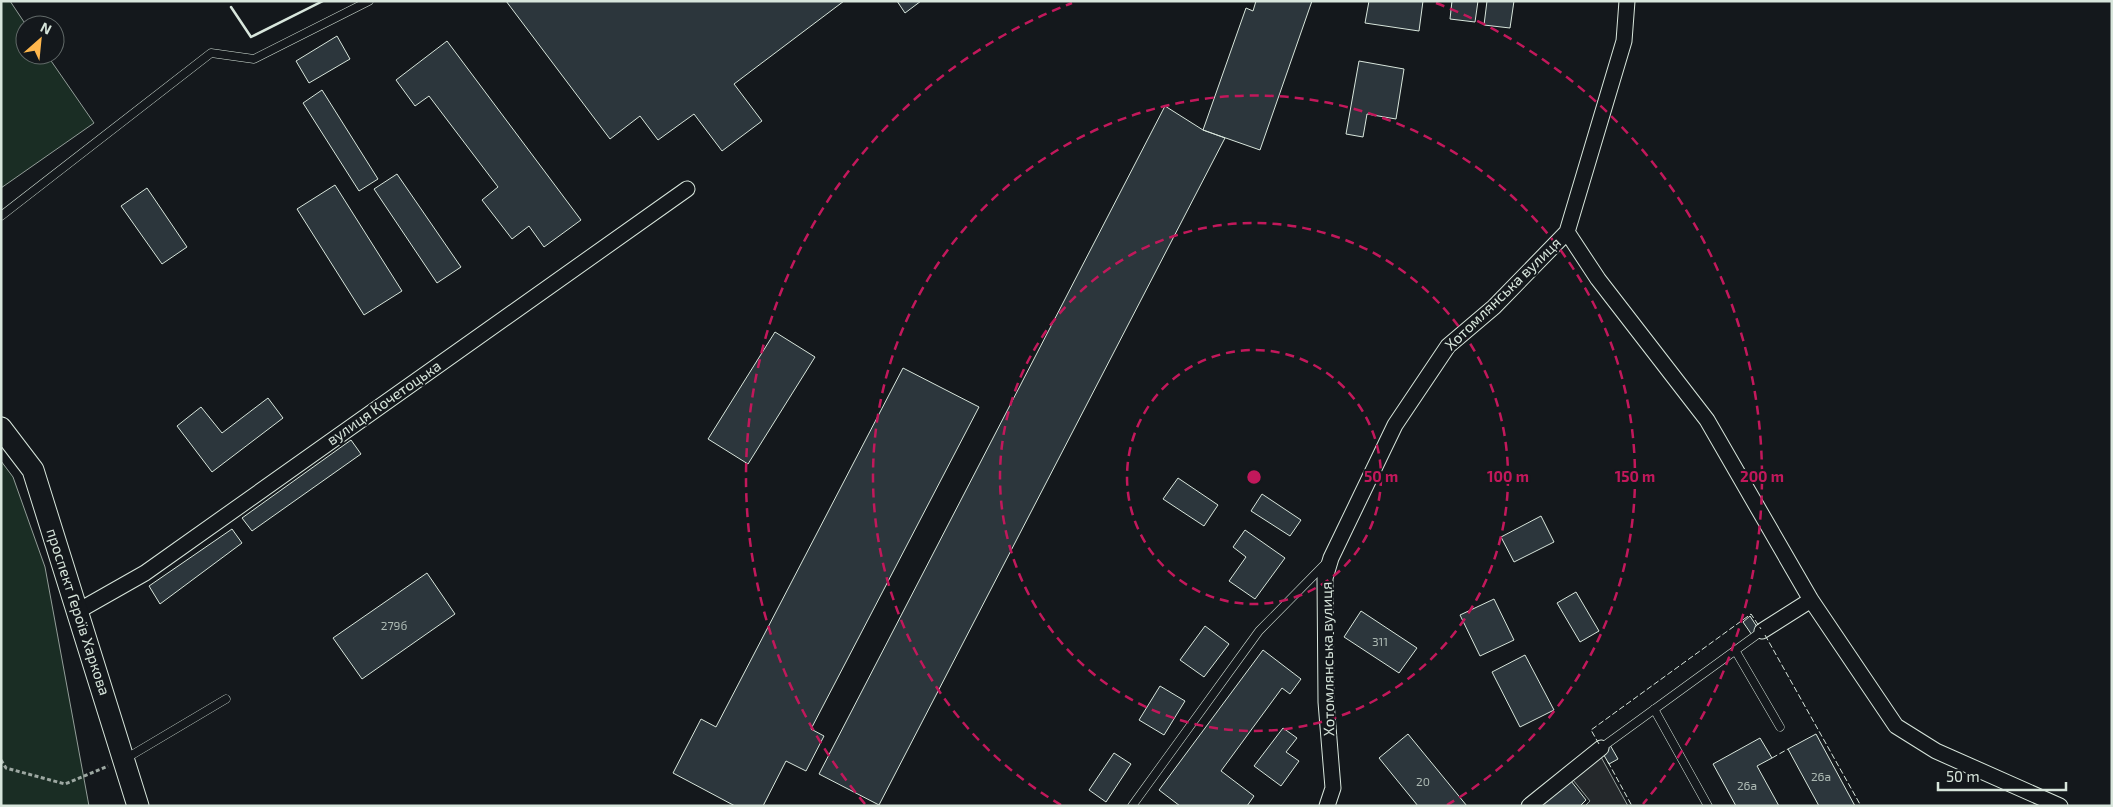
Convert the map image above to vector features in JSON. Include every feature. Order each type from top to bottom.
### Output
[{"type":"street","name":"Хотомлянська вулиця","points":[[1327,806],[1332,788],[1326,702],[1325,578],[1331,558],[1395,425],[1448,346],[1494,307],[1567,232],[1624,41],[1627,1]]},
{"type":"street","name":"вулиця Кочетоцька","points":[[78,610],[145,573],[687,189]]},
{"type":"street","points":[[1567,232],[1598,279],[1707,420],[1811,600],[1896,726],[1936,751],[2060,806]]},
{"type":"street","name":"проспект Героїв Харкова","points":[[1,428],[33,470],[125,759],[138,806]]},
{"type":"street","points":[[1762,631],[1811,600]]},
{"type":"street","points":[[1529,806],[1600,748]]},
{"type":"lane","points":[[1,216],[211,53],[254,59],[369,1]]},
{"type":"lane","points":[[1132,806],[1259,631],[1331,558]]},
{"type":"lane","points":[[1600,748],[1762,631]]},
{"type":"lane","points":[[1735,650],[1780,727]]},
{"type":"lane","points":[[125,759],[226,699]]},
{"type":"lane","points":[[1654,709],[1708,806]]},
{"type":"path","points":[[1,760],[6,768],[65,784],[125,759]]},
{"type":"green space","points":[[1,1],[10,1],[19,15],[15,15],[15,65],[54,65],[94,123],[1,188]]},
{"type":"green space","points":[[1,461],[13,477],[45,567],[89,806],[1,806]]},
{"type":"shaded area","points":[[1601,757],[1628,806],[1585,806],[1590,801],[1573,780]]},
{"type":"building","points":[[506,1],[844,1],[734,84],[762,121],[722,151],[694,114],[658,140],[640,116],[610,139]]},
{"type":"building","points":[[897,1],[921,1],[905,13]]},
{"type":"building","points":[[1256,1],[1312,1],[1260,150],[1203,130],[1246,8],[1253,11]]},
{"type":"building","points":[[1369,1],[1423,1],[1419,31],[1365,23]]},
{"type":"building","points":[[1452,1],[1478,1],[1475,22],[1450,19]]},
{"type":"building","points":[[1487,1],[1514,1],[1510,28],[1484,25]]},
{"type":"building","points":[[337,36],[350,59],[309,83],[296,61]]},
{"type":"building","points":[[447,41],[581,220],[544,247],[529,226],[512,239],[482,200],[498,187],[429,96],[415,106],[396,80]]},
{"type":"building","points":[[1359,61],[1404,69],[1396,119],[1367,114],[1363,137],[1346,134]]},
{"type":"building","points":[[322,90],[378,179],[359,191],[303,103]]},
{"type":"building","points":[[1165,106],[1203,130],[1225,138],[879,805],[819,774]]},
{"type":"building","points":[[397,174],[461,267],[437,283],[374,189]]},
{"type":"building","points":[[335,185],[402,291],[364,315],[297,209]]},
{"type":"building","points":[[147,188],[187,247],[162,264],[121,206]]},
{"type":"building","points":[[775,332],[815,357],[748,464],[708,439]]},
{"type":"building","points":[[903,368],[979,407],[811,729],[824,736],[806,771],[786,761],[763,806],[735,806],[673,773],[701,719],[716,727]]},
{"type":"building","points":[[268,398],[283,418],[212,472],[177,426],[201,407],[222,433]]},
{"type":"building","points":[[351,440],[361,454],[252,531],[242,518]]},
{"type":"building","points":[[1178,478],[1218,505],[1204,526],[1163,499]]},
{"type":"building","points":[[1262,494],[1301,520],[1290,536],[1251,511]]},
{"type":"building","points":[[1541,516],[1554,542],[1514,562],[1501,537]]},
{"type":"building","points":[[232,529],[242,543],[160,604],[149,586]]},
{"type":"building","points":[[1245,530],[1285,558],[1255,599],[1229,581],[1246,557],[1233,547]]},
{"type":"building","points":[[427,573],[455,614],[362,679],[333,638]]},
{"type":"building","points":[[1576,592],[1599,631],[1580,642],[1557,603]]},
{"type":"building","points":[[1494,599],[1514,640],[1480,656],[1460,615]]},
{"type":"building","points":[[1361,611],[1417,648],[1399,673],[1344,637]]},
{"type":"building","points":[[1750,616],[1759,630],[1752,635],[1743,622]]},
{"type":"building","points":[[1205,626],[1229,644],[1204,677],[1180,660]]},
{"type":"building","points":[[1263,650],[1301,679],[1290,694],[1282,688],[1221,771],[1254,796],[1247,806],[1180,806],[1159,790]]},
{"type":"building","points":[[1525,655],[1554,710],[1520,727],[1492,672]]},
{"type":"building","points":[[1160,686],[1185,701],[1164,735],[1139,720]]},
{"type":"building","points":[[1283,728],[1297,738],[1286,752],[1299,761],[1281,786],[1254,766]]},
{"type":"building","points":[[1408,734],[1467,806],[1418,806],[1379,758]]},
{"type":"building","points":[[1816,734],[1855,806],[1819,806],[1788,749]]},
{"type":"building","points":[[1760,738],[1772,758],[1757,766],[1779,806],[1736,806],[1713,764]]},
{"type":"building","points":[[1610,745],[1618,759],[1609,764],[1601,750]]},
{"type":"building","points":[[1114,753],[1131,764],[1106,802],[1089,790]]},
{"type":"building","points":[[1571,781],[1586,800],[1580,806],[1540,806]]},
{"type":"fence","points":[[1599,744],[1591,730],[1751,614],[1761,629]]},
{"type":"fence","points":[[1765,635],[1861,806]]},
{"type":"fence","points":[[1772,758],[1788,749]]},
{"type":"fence","points":[[1608,762],[1632,806]]},
{"type":"wall","points":[[231,7],[251,37],[323,1]]}]
